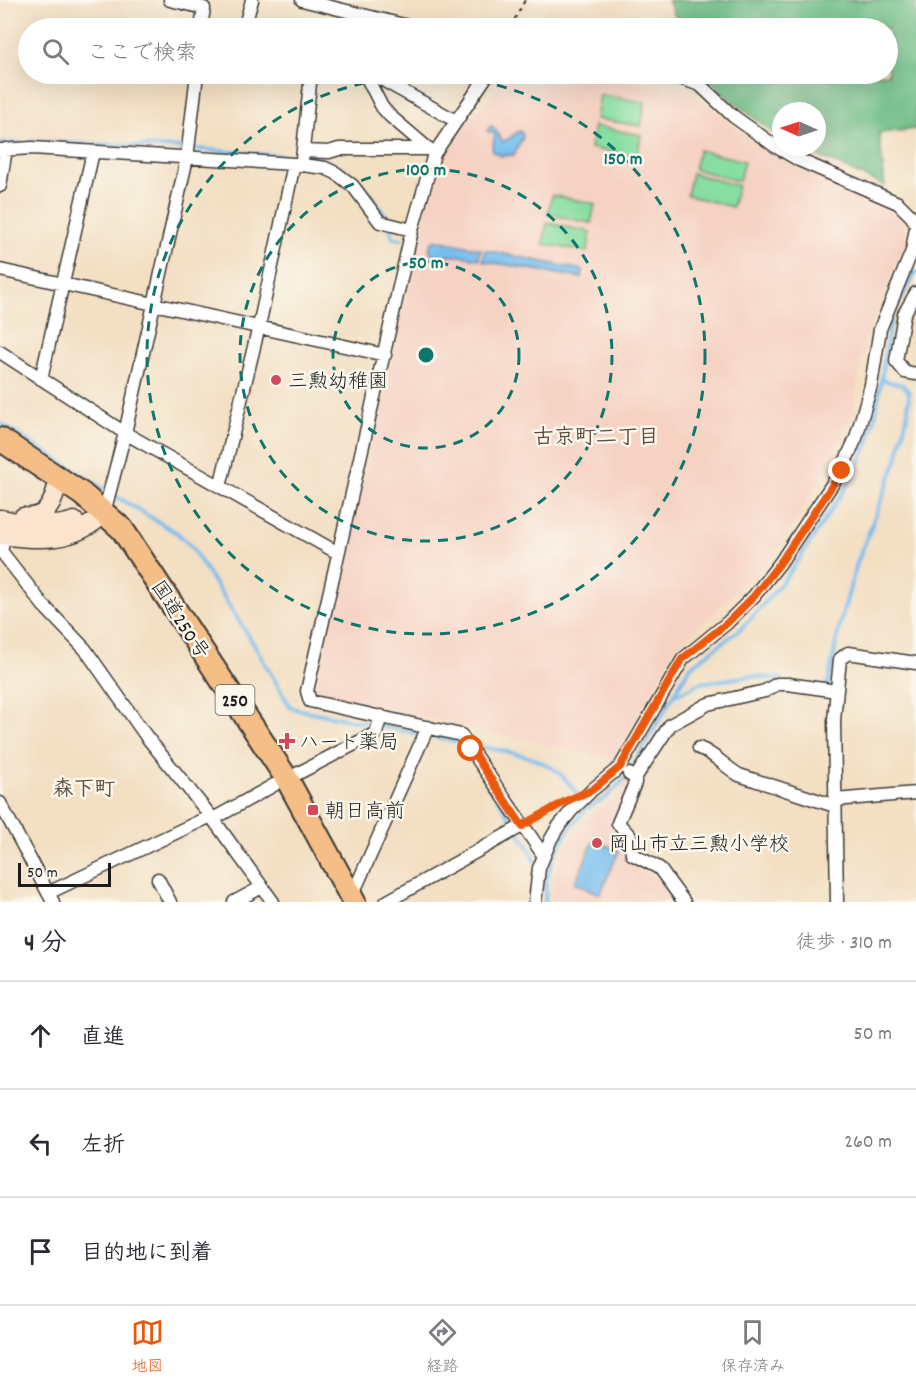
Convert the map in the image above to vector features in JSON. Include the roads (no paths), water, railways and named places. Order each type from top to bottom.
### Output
[{"type":"highway","name":"国道250号","points":[[0,439],[82,494],[94,516],[144,582],[280,782],[348,901]]},
{"type":"highway","name":"国道250号","points":[[0,453],[94,516]]},
{"type":"street","points":[[170,0],[205,4]]},
{"type":"street","points":[[247,18],[252,0]]},
{"type":"street","points":[[302,0],[375,18]]},
{"type":"street","points":[[1,527],[52,538],[74,534],[94,516],[124,433],[154,305],[188,152],[195,84]]},
{"type":"street","points":[[220,487],[301,159],[310,84]]},
{"type":"street","points":[[370,84],[382,107],[390,116],[431,152]]},
{"type":"street","points":[[391,84],[456,121]]},
{"type":"street","points":[[398,88],[401,84]]},
{"type":"street","points":[[481,84],[431,152],[307,691],[310,701],[379,723],[426,733],[461,735],[544,856]]},
{"type":"street","points":[[628,773],[682,659],[727,623],[754,596],[780,563],[842,471],[856,438],[890,328],[912,251],[916,226],[912,217],[898,203],[799,160],[775,146],[733,116],[697,84]]},
{"type":"street","points":[[0,186],[3,150],[32,148],[93,152],[188,152],[301,159],[336,173],[353,186],[380,222],[412,230]]},
{"type":"street","points":[[301,159],[339,149],[431,152]]},
{"type":"street","points":[[41,379],[93,152]]},
{"type":"street","points":[[0,270],[385,355]]},
{"type":"street","points":[[890,328],[904,314],[916,293]]},
{"type":"street","points":[[890,328],[896,361],[905,372],[916,374]]},
{"type":"street","points":[[0,352],[124,433],[338,553]]},
{"type":"street","points":[[1,527],[41,516],[53,503],[56,490]]},
{"type":"street","points":[[1,527],[1,551],[43,605],[85,649],[146,736],[212,817],[273,902]]},
{"type":"street","points":[[837,902],[834,720],[840,659],[848,653],[916,663]]},
{"type":"street","points":[[535,902],[539,868],[555,833],[572,810],[592,790],[628,773],[670,725],[708,704],[765,691],[777,684],[837,691]]},
{"type":"street","points":[[0,803],[51,898],[280,782],[379,723]]},
{"type":"street","points":[[348,901],[426,733]]},
{"type":"street","points":[[699,748],[710,752],[739,775],[835,803],[916,793]]},
{"type":"street","points":[[628,773],[635,783],[618,823],[630,836],[632,854],[659,868],[684,902]]},
{"type":"street","points":[[386,902],[522,826]]},
{"type":"street","points":[[158,879],[170,902]]},
{"type":"street","points":[[234,902],[262,887]]},
{"type":"water","points":[[491,126],[494,127],[502,141],[521,131],[523,137],[514,155],[501,156],[492,151],[495,134],[487,131]]},
{"type":"water","points":[[437,240],[481,249],[479,259],[433,255],[429,249],[432,242]]},
{"type":"water","points":[[485,250],[583,270],[582,278],[483,261]]},
{"type":"water","points":[[594,840],[619,851],[600,894],[575,883]]},
{"type":"waterway","points":[[31,142],[186,148],[320,159],[339,167],[357,181],[373,197],[385,215],[393,238],[402,239]]},
{"type":"waterway","points":[[0,144],[20,143]]},
{"type":"waterway","points":[[545,902],[546,881],[553,858],[567,832],[587,808],[605,798],[625,779],[690,667],[742,628],[763,605],[791,571],[852,478],[868,443],[876,413],[891,316],[916,272]]},
{"type":"waterway","points":[[825,684],[828,684],[840,623],[857,563],[897,460],[908,412],[909,392],[903,385],[882,380]]},
{"type":"waterway","points":[[0,423],[105,490]]},
{"type":"waterway","points":[[117,497],[177,533],[190,545],[250,638],[291,708],[464,743]]},
{"type":"waterway","points":[[675,693],[678,694],[700,683],[751,676],[782,679]]},
{"type":"waterway","points":[[471,745],[538,761],[558,772],[577,793]]},
{"type":"waterway","points":[[498,799],[515,826]]},
{"type":"waterway","points":[[519,832],[535,861]]},
{"type":"place","name":"三勲幼稚園","points":[[276,380]]},
{"type":"place","name":"ハート薬局","points":[[287,741]]},
{"type":"place","name":"朝日高前","points":[[313,810]]},
{"type":"place","name":"岡山市立三勲小学校","points":[[597,843]]},
{"type":"district","name":"古京町二丁目","points":[[596,436]]},
{"type":"district","name":"森下町","points":[[84,788]]}]
